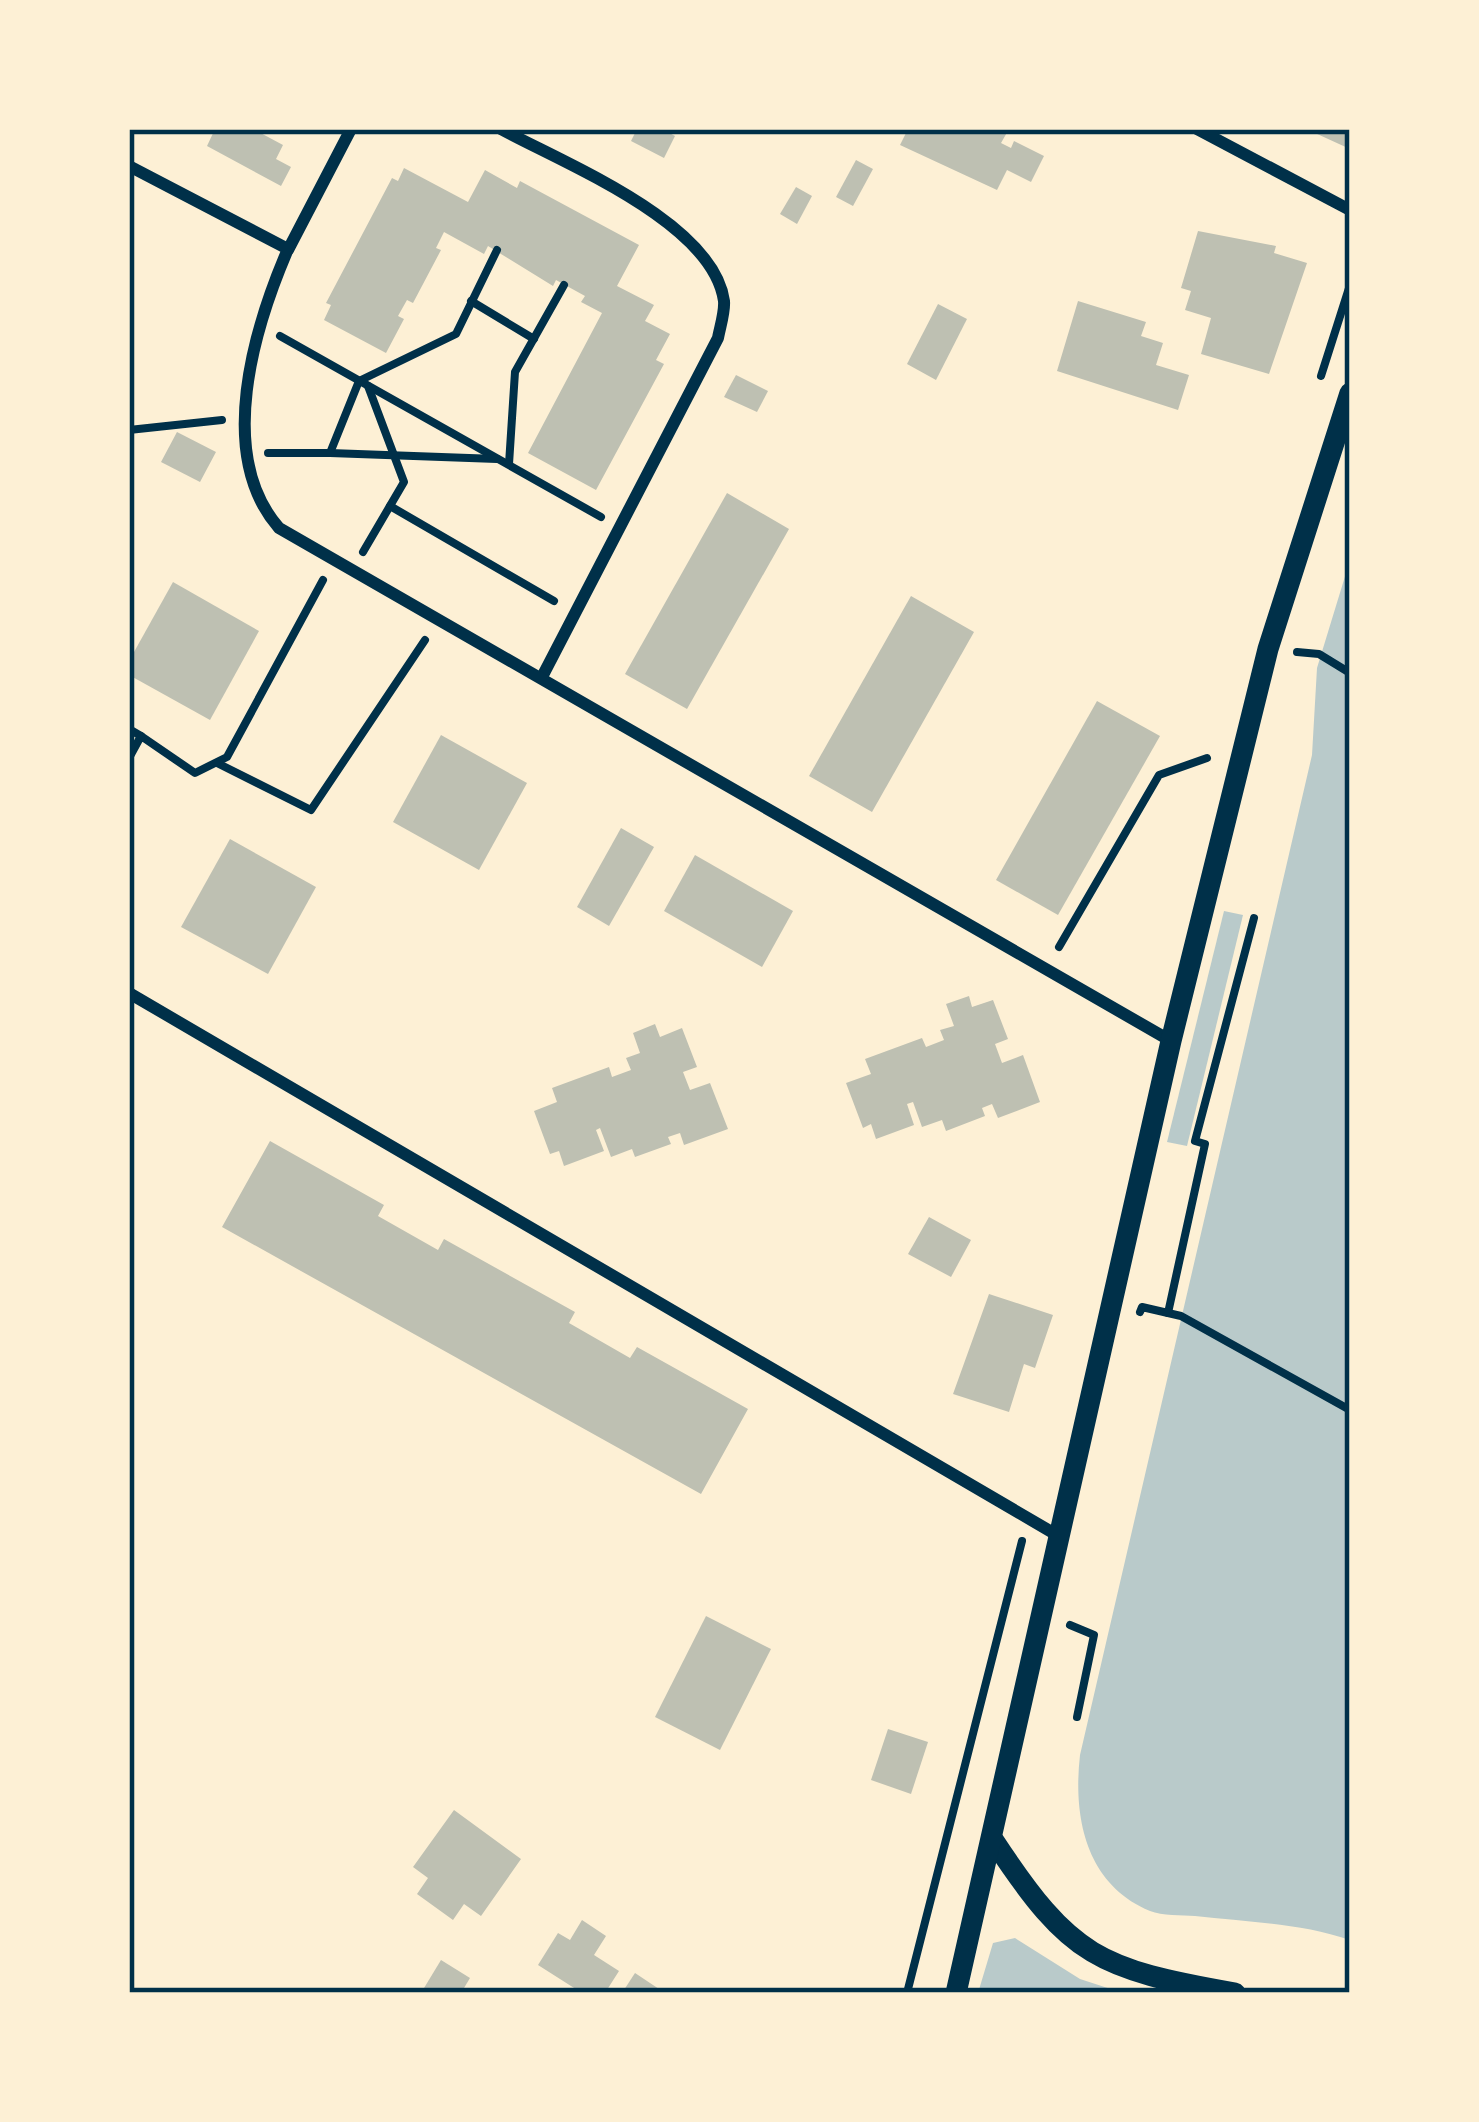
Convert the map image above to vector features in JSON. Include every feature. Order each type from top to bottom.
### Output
[{"type":"street","points":[[351,129],[288,250],[258,323],[248,418],[256,502],[279,527],[1171,1041]]},
{"type":"street","points":[[501,129],[662,217],[702,258],[724,302],[718,338],[542,676]]},
{"type":"street","points":[[1197,129],[1350,210]]},
{"type":"street","points":[[129,166],[288,250]]},
{"type":"street","points":[[956,1993],[1063,1538],[1171,1041],[1268,649],[1350,393]]},
{"type":"street","points":[[129,993],[1063,1538]]},
{"type":"street","points":[[994,1841],[1053,1923],[1080,1946],[1143,1977],[1234,1993]]},
{"type":"path","points":[[331,453],[363,383],[456,334],[497,250]]},
{"type":"path","points":[[504,462],[515,372],[564,285]]},
{"type":"path","points":[[471,301],[534,339]]},
{"type":"path","points":[[258,323],[620,527]]},
{"type":"path","points":[[353,570],[404,482],[363,383]]},
{"type":"path","points":[[129,430],[248,418]]},
{"type":"path","points":[[249,453],[504,462]]},
{"type":"path","points":[[390,506],[575,613]]},
{"type":"path","points":[[129,729],[195,773],[227,757],[334,559]]},
{"type":"path","points":[[216,763],[311,810],[438,618]]},
{"type":"path","points":[[1268,649],[1319,654],[1350,673]]},
{"type":"path","points":[[129,758],[141,736]]},
{"type":"path","points":[[1045,971],[1159,775],[1207,758]]},
{"type":"path","points":[[1168,1313],[1205,1144],[1196,1141],[1254,918]]},
{"type":"path","points":[[1137,1327],[1142,1307],[1168,1313],[1350,1410]]},
{"type":"path","points":[[1075,1605],[1070,1628],[1094,1635],[1077,1717]]},
{"type":"shaded area","points":[[1350,560],[1350,1940],[1293,1927],[1160,1914],[1128,1899],[1097,1866],[1088,1846],[1078,1778],[1312,755],[1317,668]]},
{"type":"shaded area","points":[[1224,911],[1243,915],[1187,1146],[1167,1142]]},
{"type":"shaded area","points":[[1015,1938],[1080,1979],[1123,1993],[978,1993],[993,1943]]},
{"type":"building","points":[[215,129],[253,129],[283,145],[276,159],[291,167],[281,186],[207,146]]},
{"type":"building","points":[[637,129],[662,129],[675,136],[664,158],[631,141]]},
{"type":"building","points":[[908,129],[1009,129],[1001,143],[1011,148],[1014,141],[1044,156],[1031,182],[1007,170],[997,190],[900,145]]},
{"type":"building","points":[[1316,129],[1350,129],[1350,149],[1315,133]]},
{"type":"building","points":[[856,160],[873,169],[853,206],[836,197]]},
{"type":"building","points":[[404,168],[468,202],[485,170],[517,188],[520,181],[639,245],[617,286],[654,305],[645,321],[670,334],[656,360],[664,364],[596,490],[528,453],[602,313],[581,302],[585,296],[556,280],[553,286],[488,246],[484,254],[444,232],[436,248],[441,250],[413,303],[407,300],[398,316],[404,319],[386,353],[324,320],[331,305],[326,303],[392,178],[398,181]]},
{"type":"building","points":[[796,187],[812,196],[797,224],[780,214]]},
{"type":"building","points":[[1198,231],[1276,246],[1274,253],[1307,263],[1269,374],[1201,354],[1211,318],[1185,310],[1191,291],[1181,288]]},
{"type":"building","points":[[1078,301],[1146,322],[1141,336],[1163,343],[1156,365],[1189,375],[1178,410],[1057,371]]},
{"type":"building","points":[[938,304],[967,319],[936,380],[907,364]]},
{"type":"building","points":[[736,375],[768,391],[757,412],[724,397]]},
{"type":"building","points":[[177,432],[216,452],[200,482],[161,462]]},
{"type":"building","points":[[727,493],[789,529],[687,709],[625,674]]},
{"type":"building","points":[[173,582],[259,631],[210,720],[129,675],[129,661]]},
{"type":"building","points":[[911,596],[974,632],[872,812],[809,776]]},
{"type":"building","points":[[1097,701],[1160,736],[1058,915],[996,880]]},
{"type":"building","points":[[441,735],[527,783],[479,870],[393,822]]},
{"type":"building","points":[[621,828],[654,847],[609,926],[577,907]]},
{"type":"building","points":[[230,839],[316,887],[268,974],[181,927]]},
{"type":"building","points":[[695,855],[793,911],[762,967],[664,911]]},
{"type":"building","points":[[969,996],[972,1007],[993,1000],[1008,1039],[995,1044],[1002,1063],[1023,1055],[1040,1102],[998,1118],[992,1104],[982,1108],[985,1116],[946,1131],[942,1120],[922,1127],[913,1102],[907,1104],[914,1125],[876,1139],[871,1124],[863,1128],[846,1083],[871,1074],[865,1059],[922,1038],[926,1047],[944,1040],[940,1030],[954,1026],[946,1004]]},
{"type":"building","points":[[655,1024],[660,1037],[682,1028],[697,1067],[683,1072],[690,1090],[710,1083],[728,1129],[684,1145],[680,1133],[668,1137],[671,1144],[635,1157],[632,1149],[611,1157],[600,1128],[596,1130],[604,1151],[564,1166],[559,1151],[550,1154],[534,1111],[557,1102],[552,1088],[609,1067],[612,1077],[631,1070],[626,1058],[640,1053],[633,1033]]},
{"type":"building","points":[[270,1141],[384,1205],[378,1216],[438,1250],[444,1239],[575,1312],[569,1323],[630,1358],[637,1347],[748,1409],[701,1494],[222,1227]]},
{"type":"building","points":[[929,1217],[971,1240],[951,1277],[908,1254]]},
{"type":"building","points":[[989,1294],[1053,1315],[1035,1368],[1024,1364],[1009,1412],[953,1394]]},
{"type":"building","points":[[706,1616],[771,1649],[720,1750],[655,1717]]},
{"type":"building","points":[[888,1729],[928,1742],[911,1794],[871,1780]]},
{"type":"building","points":[[454,1810],[521,1859],[481,1916],[464,1904],[453,1920],[417,1894],[428,1878],[413,1867]]},
{"type":"building","points":[[582,1920],[606,1936],[594,1955],[619,1971],[605,1993],[582,1993],[538,1965],[558,1933],[570,1940]]},
{"type":"building","points":[[441,1960],[470,1978],[461,1993],[421,1993]]},
{"type":"building","points":[[635,1973],[659,1989],[657,1993],[622,1993]]}]
